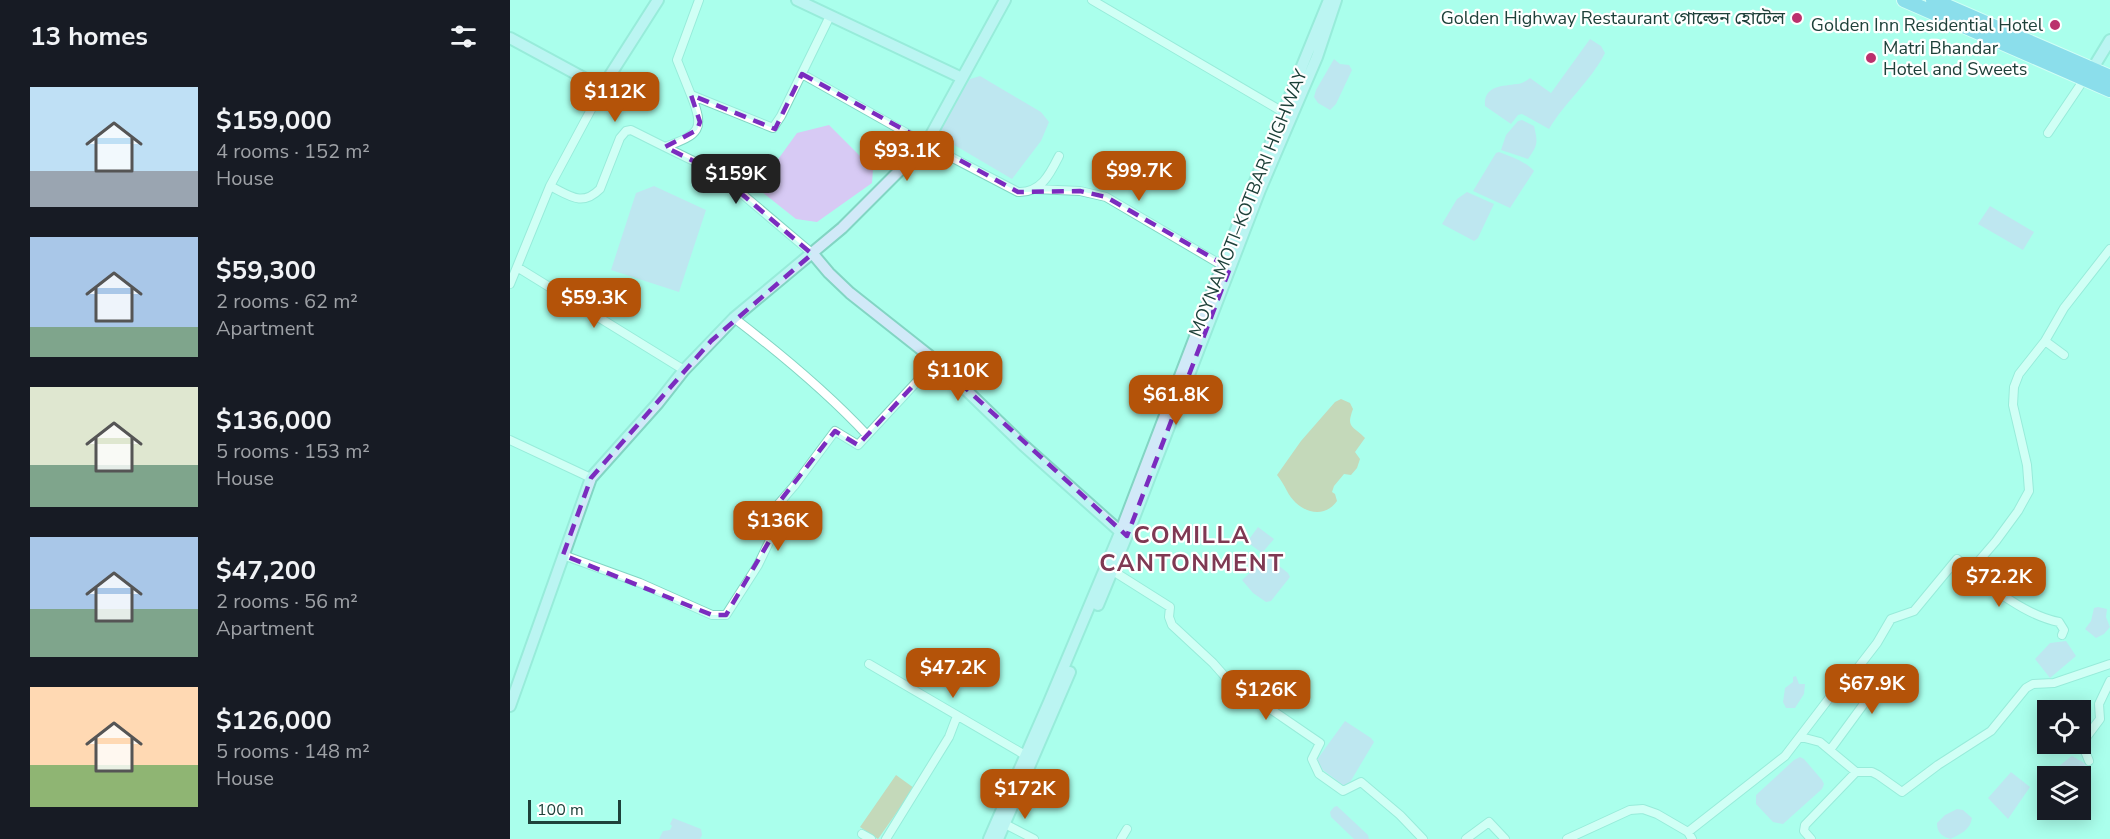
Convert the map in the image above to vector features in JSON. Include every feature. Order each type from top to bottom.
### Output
[{"type":"highway","points":[[1904,0],[2089,73],[2110,77]]},
{"type":"highway","points":[[1933,0],[2089,73],[2110,90]]},
{"type":"main road","points":[[796,0],[962,78]]},
{"type":"main road","points":[[510,706],[591,478],[658,403],[684,370],[734,318],[842,228],[926,144],[1005,0]]},
{"type":"main road","name":"MOYNAMOTI–KOTBARI HIGHWAY","points":[[1226,267],[1246,201],[1329,0]]},
{"type":"main road","name":"MOYNAMOTI–KOTBARI HIGHWAY","points":[[989,839],[1123,535],[1226,267],[1317,57],[1336,0]]},
{"type":"main road","points":[[510,38],[593,83],[602,84],[607,80],[654,1]]},
{"type":"main road","points":[[2089,73],[2110,40]]},
{"type":"main road","points":[[813,254],[829,273],[936,361],[1022,444],[1123,535]]},
{"type":"main road","name":"MOYNAMOTI–KOTBARI HIGHWAY","points":[[998,839],[1113,570],[1123,535]]},
{"type":"street","points":[[665,147],[688,137],[697,130],[700,122],[677,60],[699,0]]},
{"type":"street","points":[[1092,0],[1283,112]]},
{"type":"street","points":[[691,95],[773,128],[830,16]]},
{"type":"street","points":[[2048,133],[2089,73]]},
{"type":"street","points":[[802,74],[926,144],[1018,192],[1029,192],[1035,189],[1049,176],[1059,156]]},
{"type":"street","points":[[510,284],[550,186],[601,91],[602,84]]},
{"type":"street","points":[[550,186],[576,199],[585,200],[595,194],[600,189],[620,138],[626,131],[631,130],[716,172],[813,254]]},
{"type":"street","points":[[1035,189],[1080,190],[1106,197],[1226,267]]},
{"type":"street","points":[[1971,570],[2007,526],[2029,491],[2027,465],[2013,405],[2014,387],[2019,374],[2044,342],[2064,308],[2110,249]]},
{"type":"street","points":[[517,267],[684,370]]},
{"type":"street","points":[[734,318],[792,363],[843,409],[867,435]]},
{"type":"street","points":[[2044,342],[2064,355]]},
{"type":"street","points":[[563,555],[640,583],[712,615],[726,615],[758,565],[771,538],[769,515],[835,431],[858,445],[936,361]]},
{"type":"street","points":[[510,440],[591,478]]},
{"type":"street","points":[[1567,839],[1630,810],[1642,809],[1657,814],[1690,836],[1785,756],[1837,688],[1850,678],[1877,643],[1891,619],[1914,611],[1957,559],[1971,570],[1974,576],[2014,603],[2047,620],[2059,622],[2064,630],[2062,635]]},
{"type":"street","points":[[1113,570],[1170,607],[1169,617],[1172,625],[1228,680],[1320,743],[1312,759],[1319,774],[1343,791],[1361,782],[1424,839]]},
{"type":"street","points":[[869,664],[1025,755]]},
{"type":"street","points":[[1801,737],[1820,742],[1856,772],[1872,772],[1899,790],[1905,791],[1938,765],[1991,731],[2026,688],[2033,684],[2054,684],[2110,664]]},
{"type":"street","points":[[1830,750],[1863,705],[1865,698],[1850,678]]},
{"type":"street","points":[[2089,761],[2085,751],[2085,739],[2100,719],[2099,704],[2110,681]]},
{"type":"street","points":[[886,839],[949,737],[957,716]]},
{"type":"street","points":[[1811,839],[1804,831],[1805,825],[1856,772]]},
{"type":"street","points":[[1466,839],[1489,822],[1505,839]]},
{"type":"street","points":[[1005,824],[1034,839]]},
{"type":"street","points":[[1122,839],[1128,829]]},
{"type":"street","points":[[862,834],[871,839]]},
{"type":"highlighted area","points":[[802,74],[1018,192],[1080,191],[1106,197],[1230,268],[1127,536],[936,361],[858,445],[835,431],[769,515],[771,538],[726,615],[712,615],[563,555],[591,478],[711,341],[812,254],[716,172],[665,147],[697,130],[700,122],[691,95],[775,129]]},
{"type":"shaded area","points":[[1590,39],[1601,46],[1605,53],[1593,73],[1549,129],[1522,114],[1518,115],[1511,124],[1485,106],[1485,99],[1490,91],[1521,83],[1530,78],[1551,93]]},
{"type":"shaded area","points":[[1334,59],[1340,64],[1349,65],[1352,70],[1336,104],[1330,110],[1318,103],[1314,97]]},
{"type":"shaded area","points":[[980,76],[1041,112],[1049,122],[1041,141],[1012,179],[939,136],[946,116],[970,79]]},
{"type":"shaded area","points":[[1522,120],[1534,126],[1536,136],[1535,147],[1528,159],[1501,150],[1506,135],[1518,121]]},
{"type":"shaded area","points":[[829,125],[873,169],[872,183],[817,222],[796,219],[762,192],[761,183],[797,133]]},
{"type":"shaded area","points":[[1499,152],[1522,162],[1534,171],[1510,208],[1473,191],[1496,153]]},
{"type":"shaded area","points":[[654,186],[706,210],[679,292],[611,270],[636,193]]},
{"type":"shaded area","points":[[1467,192],[1494,204],[1478,238],[1474,241],[1442,224],[1457,199]]},
{"type":"shaded area","points":[[1990,206],[2034,232],[2023,250],[1978,224]]},
{"type":"shaded area","points":[[1341,399],[1350,403],[1353,409],[1350,423],[1365,438],[1355,452],[1360,459],[1351,475],[1344,474],[1334,486],[1332,492],[1337,501],[1325,511],[1311,511],[1291,498],[1277,475],[1301,441],[1335,402]]},
{"type":"shaded area","points":[[1258,527],[1274,539],[1262,553],[1247,542]]},
{"type":"shaded area","points":[[1266,558],[1288,573],[1290,577],[1271,601],[1266,602],[1253,593],[1242,580]]},
{"type":"shaded area","points":[[2094,608],[2107,609],[2106,617],[2110,627],[2096,638],[2085,629],[2091,621]]},
{"type":"shaded area","points":[[2066,641],[2076,656],[2050,678],[2035,659],[2050,643]]},
{"type":"shaded area","points":[[1796,676],[1799,684],[1805,684],[1804,694],[1795,708],[1786,708],[1783,702],[1785,688],[1793,682],[1793,677]]},
{"type":"shaded area","points":[[1345,721],[1374,742],[1349,784],[1344,786],[1319,767],[1316,761]]},
{"type":"shaded area","points":[[2072,756],[2086,764],[2085,766],[2060,766]]},
{"type":"shaded area","points":[[1800,757],[1822,780],[1824,784],[1822,789],[1783,824],[1773,822],[1756,804],[1756,795]]},
{"type":"shaded area","points":[[2011,772],[2030,787],[2008,819],[1988,798]]},
{"type":"shaded area","points":[[896,775],[914,788],[878,839],[860,827]]},
{"type":"shaded area","points":[[1337,806],[1368,835],[1369,839],[1354,839],[1331,817],[1330,812]]},
{"type":"shaded area","points":[[1957,809],[1963,810],[1972,818],[1967,829],[1950,839],[1940,833],[1937,823],[1945,815]]},
{"type":"shaded area","points":[[673,818],[701,829],[700,839],[659,839],[663,831],[670,830]]},
{"type":"place","name":"Golden Highway Restaurant গোল্ডেন হোটেল","points":[[1797,18]]},
{"type":"place","name":"Golden Inn Residential Hotel","points":[[2055,25]]},
{"type":"place","name":"Matri Bhandar Hotel and Sweets","points":[[1871,58]]},
{"type":"district","name":"COMILLA CANTONMENT","points":[[1192,549]]}]
